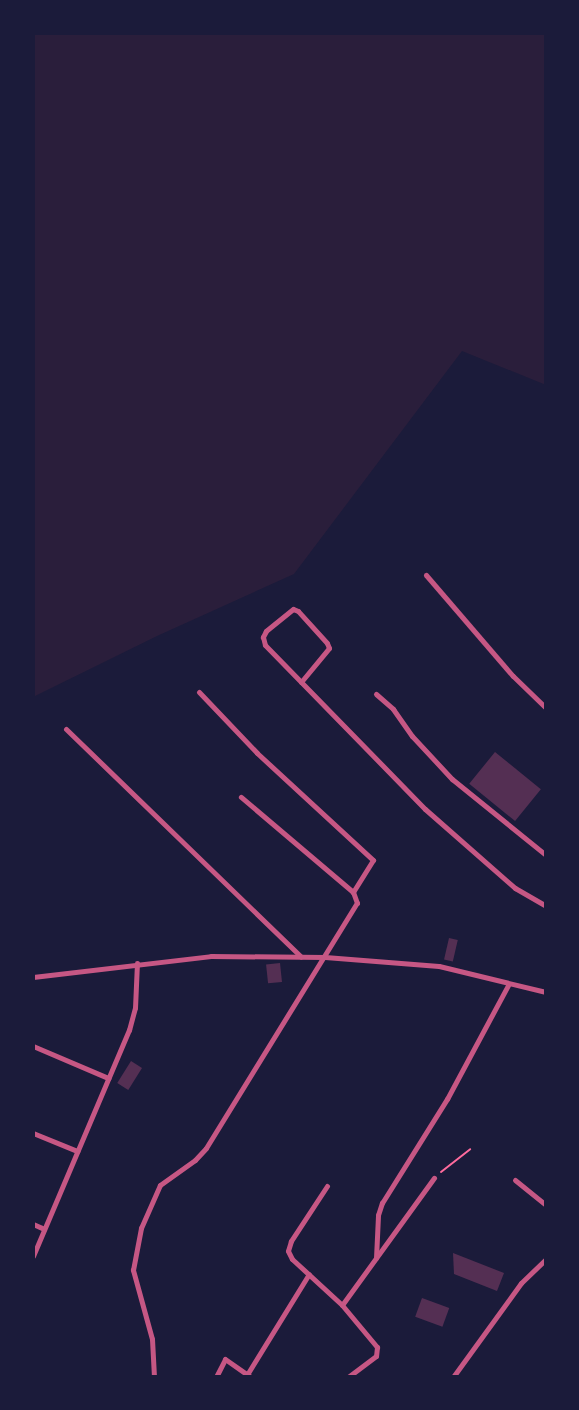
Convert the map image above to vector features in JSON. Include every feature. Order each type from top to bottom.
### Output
[{"type":"street","points":[[426,575],[513,676],[546,708]]},
{"type":"street","points":[[301,682],[326,654],[327,643],[298,611],[293,609],[288,610],[263,637],[265,645],[301,682],[467,848],[515,888],[546,906]]},
{"type":"street","points":[[199,692],[257,753],[373,860],[353,892]]},
{"type":"street","points":[[376,694],[393,709],[412,736],[452,779],[546,855]]},
{"type":"street","points":[[66,729],[301,957]]},
{"type":"street","points":[[154,1377],[152,1339],[133,1270],[141,1228],[160,1185],[195,1160],[206,1148],[325,957],[357,899],[353,892],[242,797]]},
{"type":"street","points":[[33,977],[211,956],[325,957],[439,967],[546,992]]},
{"type":"street","points":[[33,1256],[133,1018],[137,963]]},
{"type":"street","points":[[376,1258],[378,1215],[382,1203],[447,1099],[508,985]]},
{"type":"street","points":[[33,1046],[108,1078]]},
{"type":"street","points":[[33,1133],[77,1151]]},
{"type":"street","points":[[342,1305],[434,1178]]},
{"type":"street","points":[[515,1180],[546,1205]]},
{"type":"street","points":[[327,1186],[289,1246],[289,1255],[342,1305],[378,1351],[373,1359],[348,1377]]},
{"type":"street","points":[[33,1224],[44,1228]]},
{"type":"street","points":[[453,1377],[521,1283],[546,1259]]},
{"type":"street","points":[[216,1377],[225,1359],[250,1375],[309,1274]]},
{"type":"path","points":[[434,1178],[470,1149]]},
{"type":"shaded area","points":[[33,33],[546,33],[546,385],[462,351],[294,574],[157,636],[33,697]]},
{"type":"building","points":[[495,752],[541,789],[515,821],[469,784]]},
{"type":"building","points":[[449,938],[458,940],[453,961],[444,959]]},
{"type":"building","points":[[280,963],[282,982],[268,983],[266,964]]},
{"type":"building","points":[[131,1061],[142,1068],[128,1090],[117,1083]]},
{"type":"building","points":[[453,1253],[504,1273],[497,1291],[454,1274]]},
{"type":"building","points":[[422,1298],[449,1308],[442,1327],[415,1317]]}]
